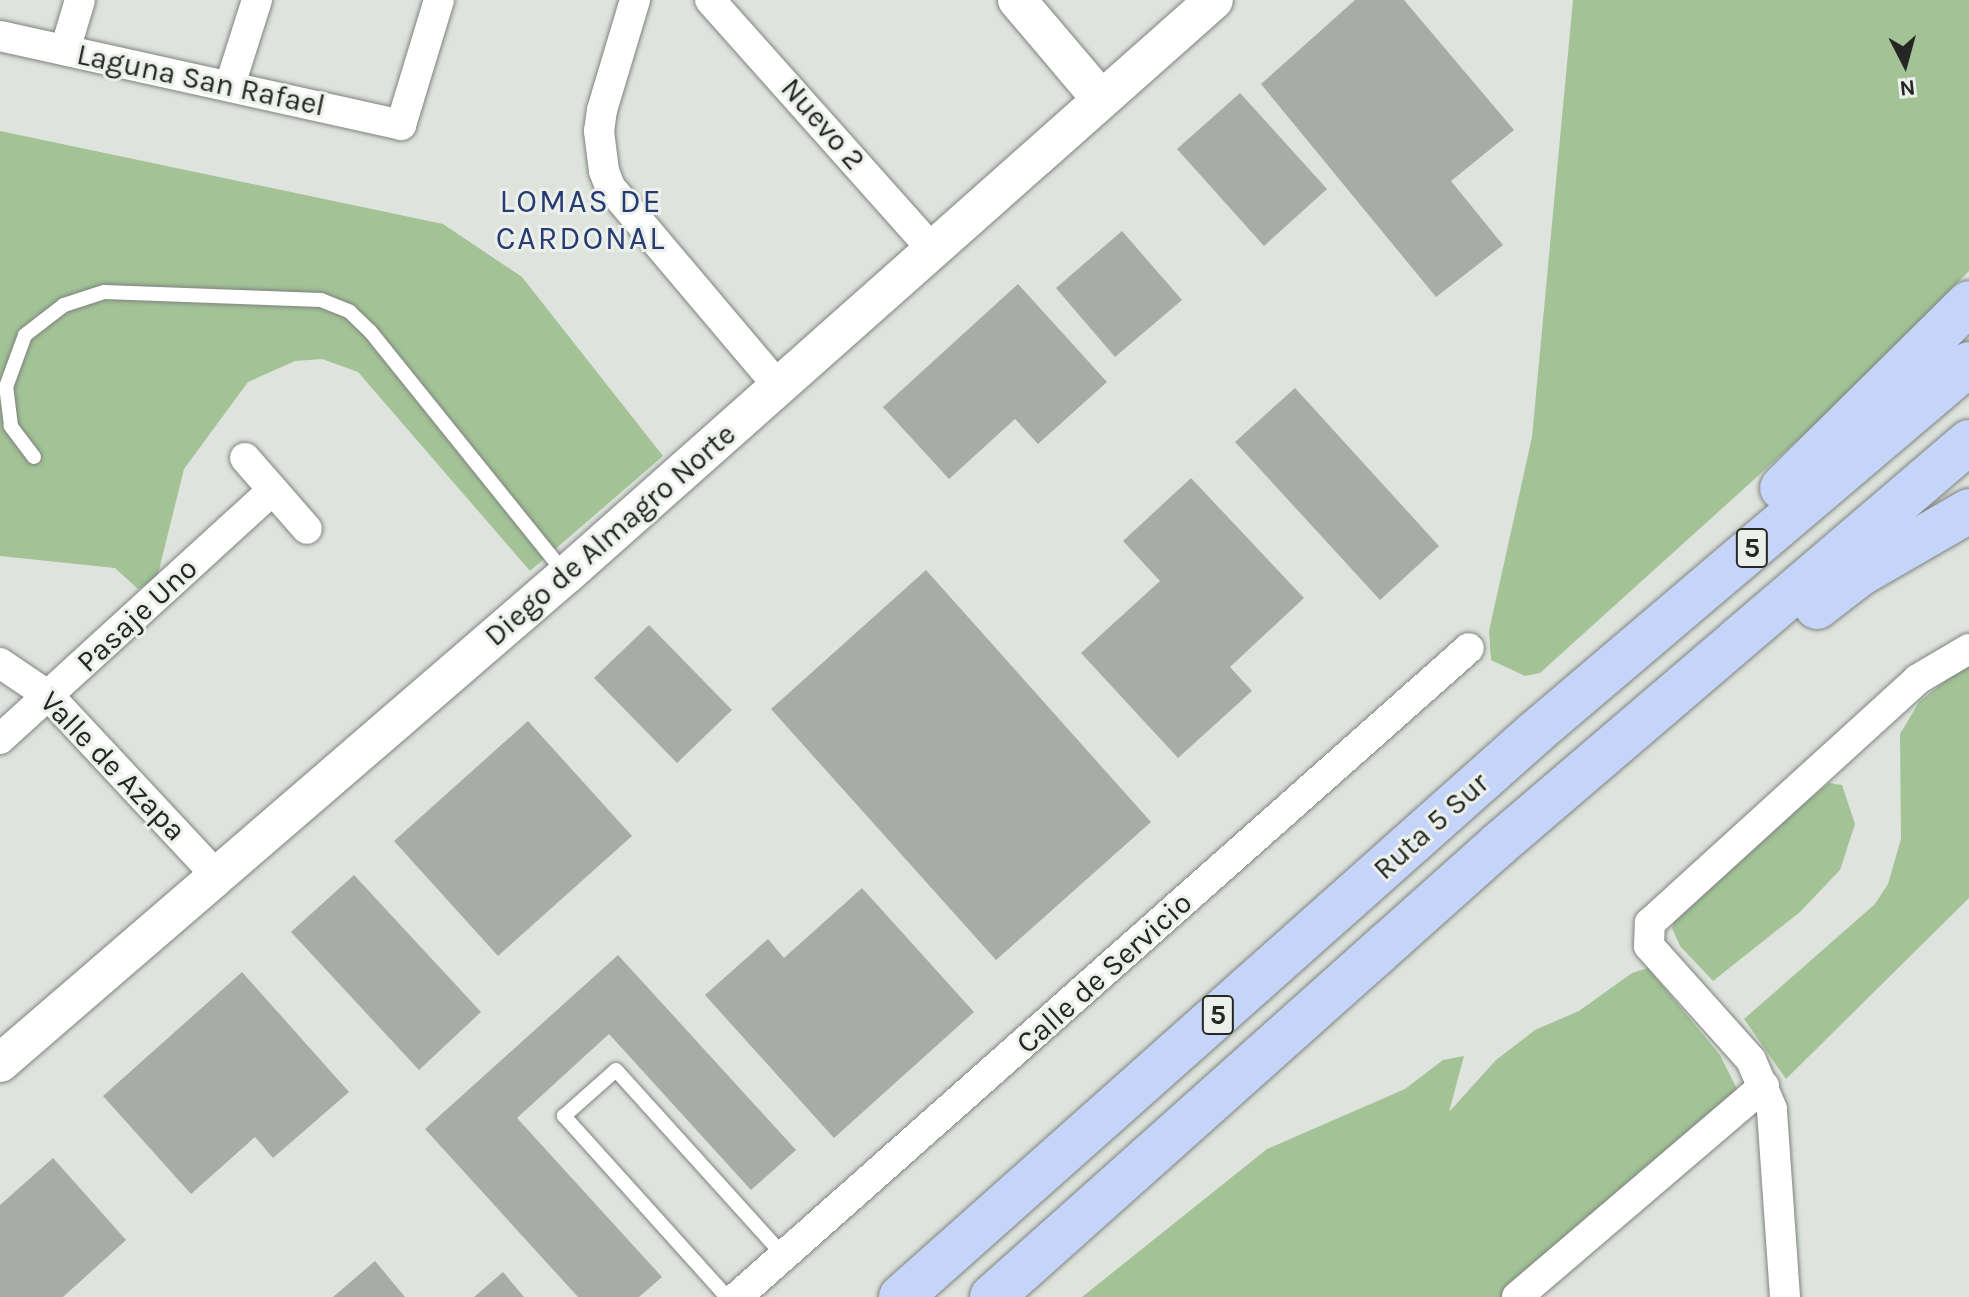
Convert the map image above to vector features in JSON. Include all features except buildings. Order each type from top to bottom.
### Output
[{"type":"highway","points":[[1536,732],[1969,303]]},
{"type":"highway","name":"Ruta 5 Sur","points":[[901,1297],[1536,732],[1969,364]]},
{"type":"highway","name":"Ruta 5 Sur","points":[[992,1297],[1498,845],[1969,442]]},
{"type":"highway","points":[[1498,845],[1860,574],[1969,511]]},
{"type":"street","points":[[65,50],[80,0]]},
{"type":"street","points":[[230,85],[257,0]]},
{"type":"street","name":"Laguna San Rafael","points":[[0,36],[401,125],[439,0]]},
{"type":"street","points":[[635,0],[602,110],[599,131],[604,171],[610,187],[779,387]]},
{"type":"street","name":"Nuevo 2","points":[[710,0],[933,250]]},
{"type":"street","points":[[1017,0],[1101,99]]},
{"type":"street","name":"Diego de Almagro Norte","points":[[0,1063],[566,575],[1214,0]]},
{"type":"street","points":[[245,458],[307,529]]},
{"type":"street","name":"Pasaje Uno","points":[[0,739],[273,490]]},
{"type":"street","name":"Calle de Servicio","points":[[737,1297],[1469,648]]},
{"type":"street","points":[[1785,1297],[1772,1109],[1764,1086],[1751,1060],[1649,946],[1650,923],[1918,679],[1969,649]]},
{"type":"street","name":"Valle de Azapa","points":[[0,663],[49,696],[218,877]]},
{"type":"street","points":[[1517,1297],[1764,1086]]},
{"type":"lane","points":[[34,457],[11,426],[6,387],[25,335],[64,305],[104,292],[321,300],[350,312],[370,331],[566,575]]},
{"type":"lane","points":[[727,1297],[564,1116],[616,1070],[784,1256]]},
{"type":"green space","points":[[1573,0],[1969,0],[1969,271],[1831,410],[1540,673],[1525,676],[1491,660],[1489,631],[1532,437]]},
{"type":"green space","points":[[0,131],[443,224],[522,277],[663,456],[530,571],[358,372],[322,359],[295,361],[248,382],[184,469],[157,578],[138,589],[115,568],[0,556]]},
{"type":"green space","points":[[1969,661],[1969,898],[1786,1079],[1744,1019],[1875,904],[1888,884],[1901,839],[1900,734],[1919,702]]},
{"type":"green space","points":[[1829,783],[1842,785],[1855,824],[1840,870],[1800,912],[1713,981],[1680,946],[1672,928],[1679,908]]},
{"type":"green space","points":[[1648,968],[1720,1055],[1740,1095],[1509,1297],[1082,1297],[1267,1149],[1405,1089],[1443,1060],[1464,1056],[1449,1112],[1496,1060],[1535,1030],[1579,1011],[1632,973]]},
{"type":"district","name":"LOMAS DE CARDONAL","points":[[581,222]]}]
